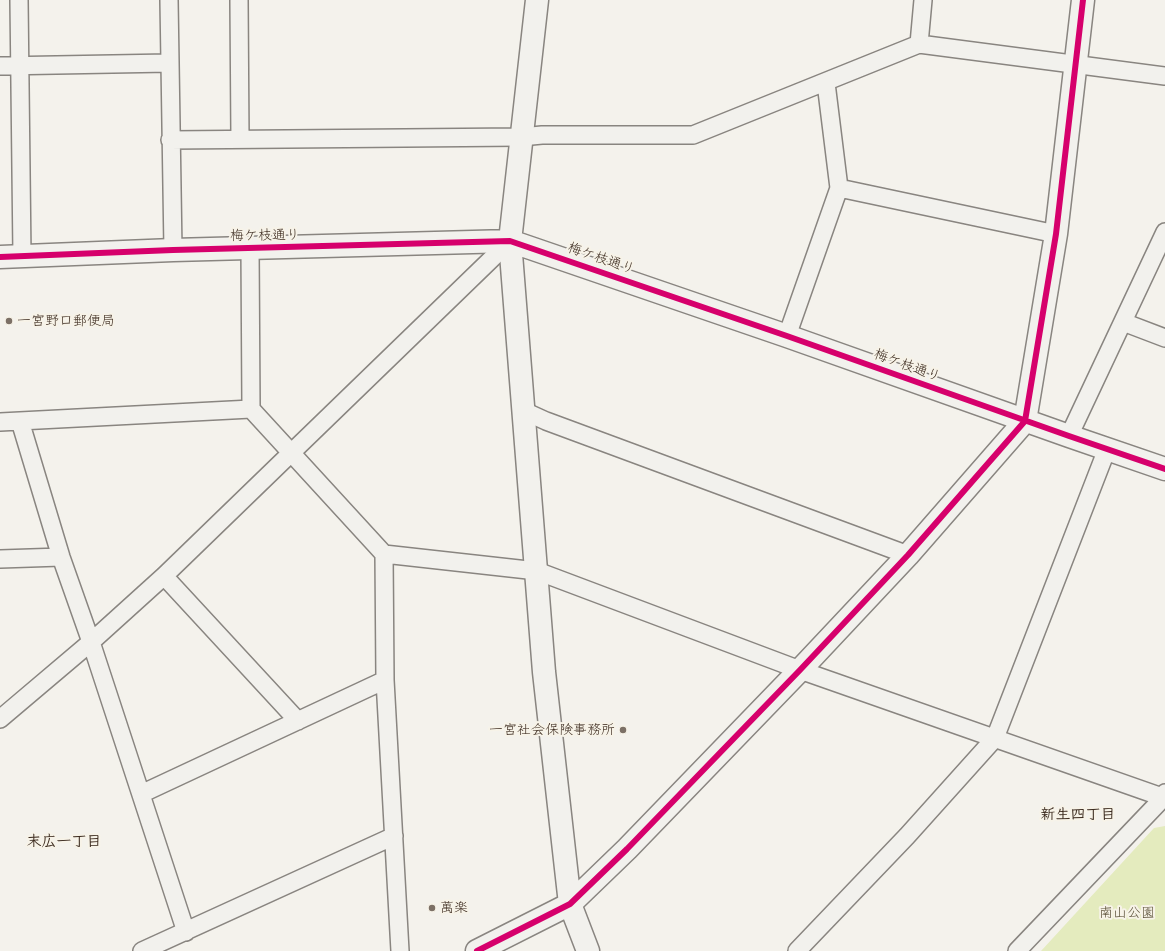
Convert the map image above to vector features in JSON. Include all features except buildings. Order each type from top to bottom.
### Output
[{"type":"street","points":[[19,0],[22,256]]},
{"type":"street","points":[[169,0],[170,140],[173,250]]},
{"type":"street","points":[[239,0],[240,139]]},
{"type":"street","points":[[537,0],[510,241],[544,672],[570,904],[588,951]]},
{"type":"street","points":[[919,44],[923,0]]},
{"type":"street","points":[[477,951],[570,904],[627,849],[800,670],[908,555],[1025,421],[1056,234],[1083,0]]},
{"type":"street","points":[[170,140],[521,137],[542,135],[693,135],[826,83],[919,44],[1165,76]]},
{"type":"street","points":[[0,66],[169,63]]},
{"type":"street","points":[[787,336],[839,188],[826,83]]},
{"type":"street","points":[[839,188],[1056,234]]},
{"type":"street","points":[[0,719],[91,642],[164,576],[510,241]]},
{"type":"street","name":"梅ケ枝通り","points":[[0,257],[173,250],[510,241],[787,336],[1165,469]]},
{"type":"street","points":[[1069,436],[1123,322],[1163,243]]},
{"type":"street","points":[[250,248],[251,409],[384,554],[537,571],[800,670],[1164,796],[1017,951]]},
{"type":"street","points":[[1123,322],[1165,338]]},
{"type":"street","points":[[0,422],[251,409]]},
{"type":"street","points":[[524,411],[546,421],[908,555]]},
{"type":"street","points":[[20,421],[61,557],[91,642],[186,932]]},
{"type":"street","points":[[797,951],[907,836],[995,738],[1106,449]]},
{"type":"street","points":[[384,554],[385,680],[400,951]]},
{"type":"street","points":[[0,559],[61,557]]},
{"type":"street","points":[[164,576],[298,721]]},
{"type":"street","points":[[141,794],[385,680]]},
{"type":"street","points":[[142,951],[394,836]]},
{"type":"green space","name":"南山公園","points":[[1165,826],[1165,951],[1041,951],[1154,828]]},
{"type":"cycle path","points":[[477,951],[570,904],[627,849],[800,670],[908,555],[1025,421],[1056,234],[1083,0]]},
{"type":"cycle path","points":[[0,257],[173,250],[510,241],[787,336],[1165,469]]},
{"type":"place","name":"一宮野口郵便局","points":[[9,321]]},
{"type":"place","name":"一宮社会保険事務所","points":[[623,730]]},
{"type":"place","name":"萬楽","points":[[432,908]]},
{"type":"district","name":"新生四丁目","points":[[1078,815]]},
{"type":"district","name":"末広一丁目","points":[[64,842]]}]
